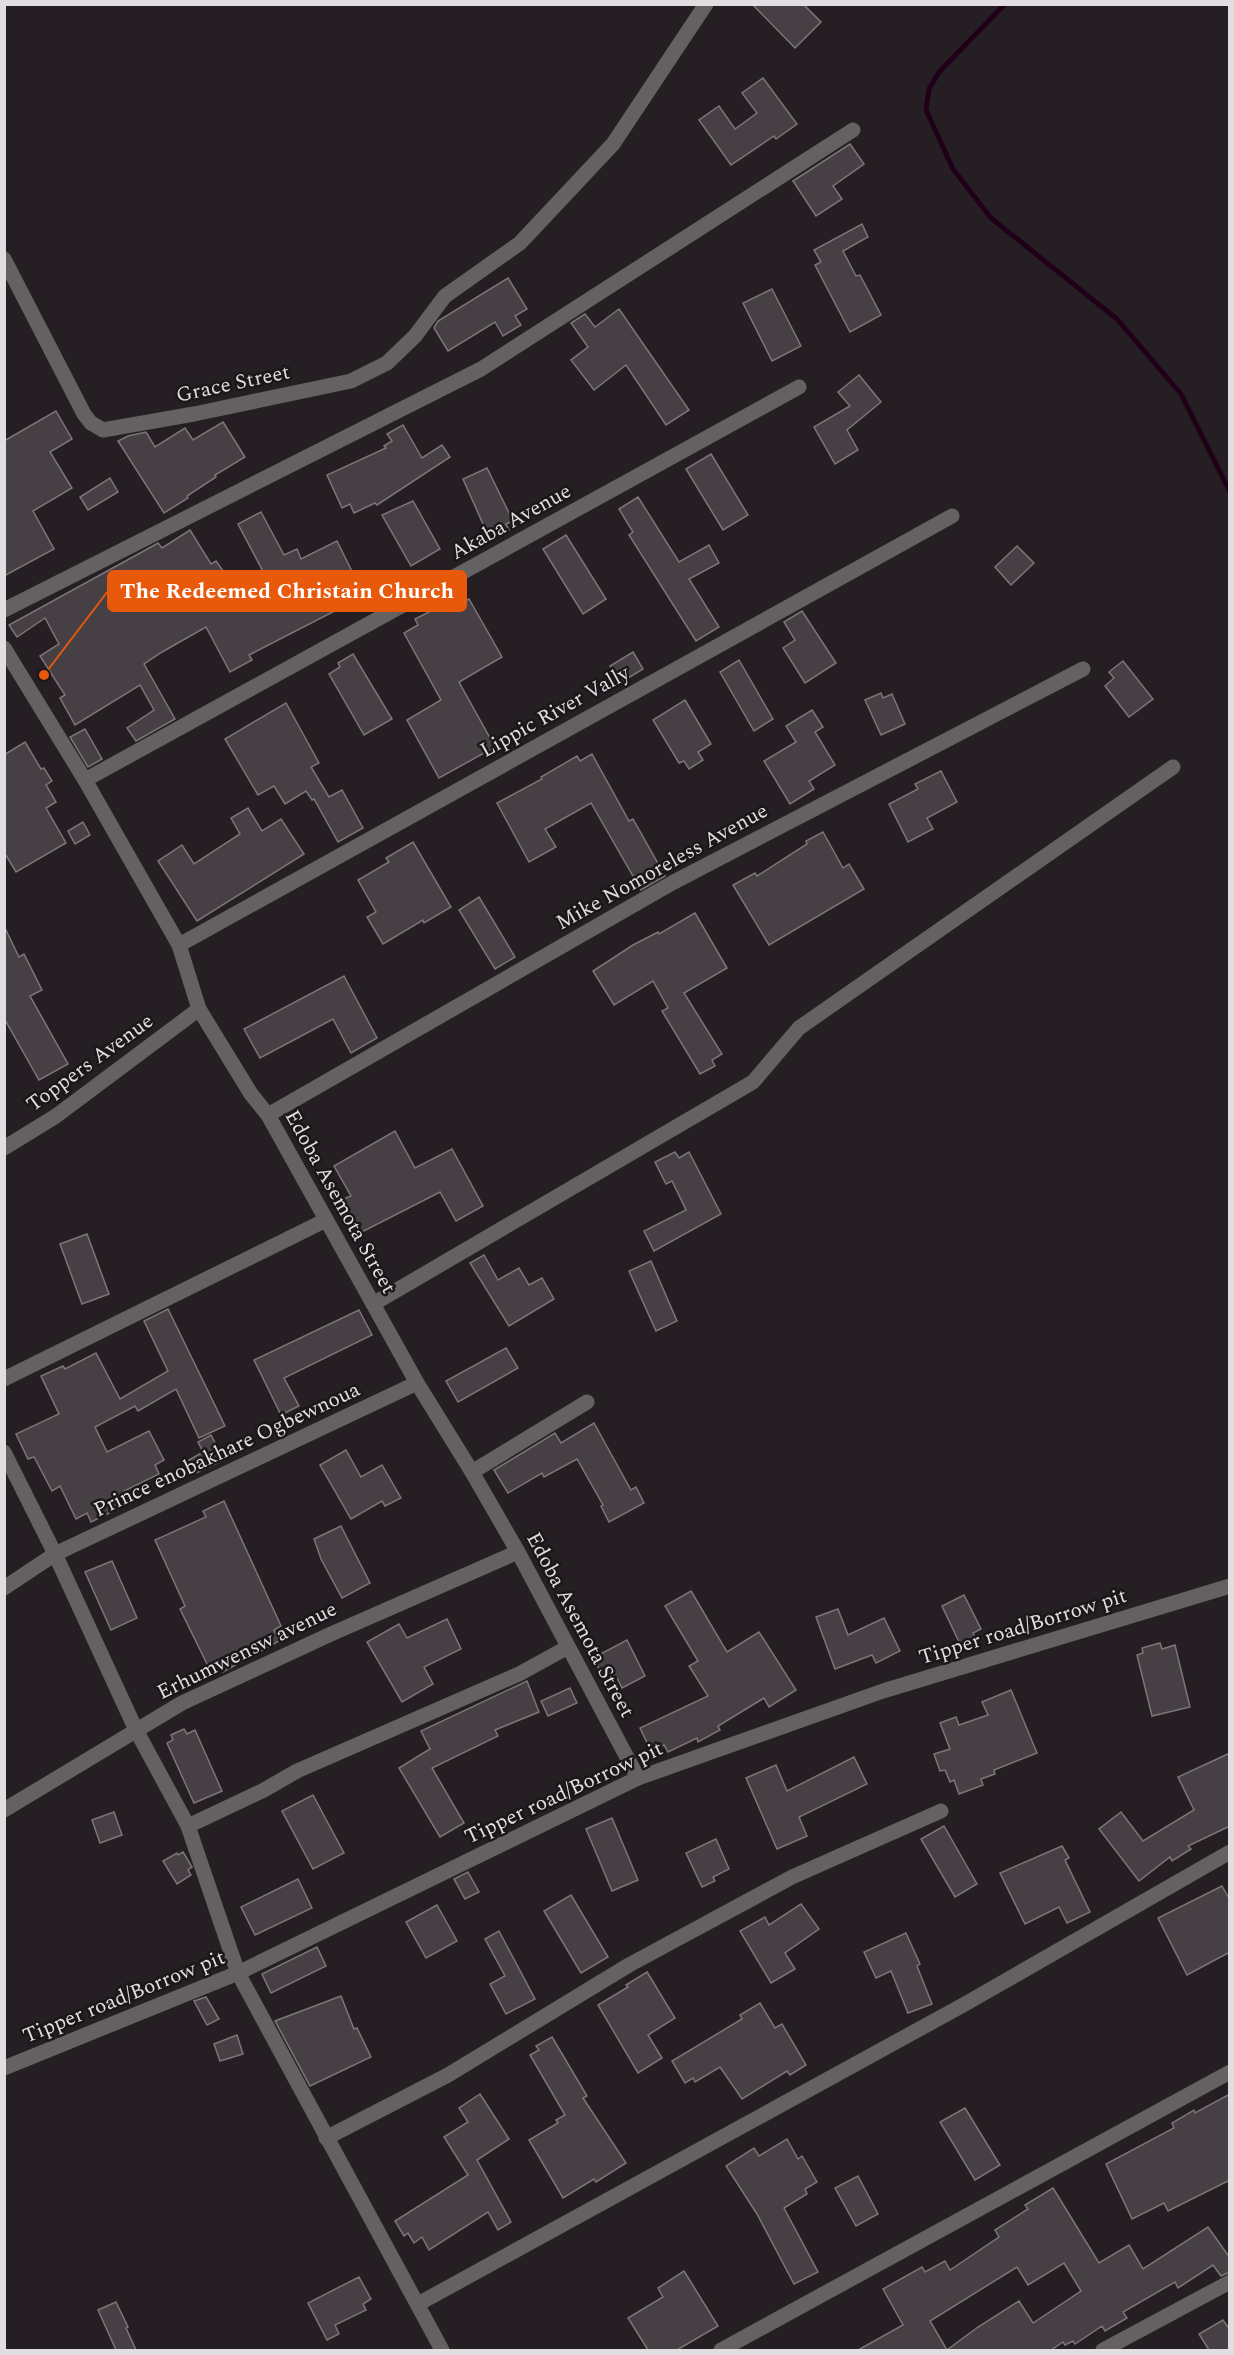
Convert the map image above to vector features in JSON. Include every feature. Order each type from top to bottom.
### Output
[{"type":"street","name":"Grace Street","points":[[4,259],[84,414],[91,423],[103,430],[194,414],[351,381],[387,363],[415,336],[445,296],[520,243],[612,144],[706,4]]},
{"type":"street","points":[[4,610],[481,369],[854,130]]},
{"type":"street","name":"Akaba Avenue","points":[[85,780],[799,387]]},
{"type":"street","name":"Lippic River Vally","points":[[179,945],[952,516]]},
{"type":"street","name":"Edoba Asemota Street","points":[[4,648],[9,668],[85,780],[179,945],[199,1009],[252,1094],[268,1115],[417,1383],[518,1552],[638,1778]]},
{"type":"street","name":"Mike Nomoreless Avenue","points":[[268,1115],[672,883],[1083,669]]},
{"type":"street","points":[[373,1304],[753,1082],[799,1028],[1173,766]]},
{"type":"street","name":"Toppers Avenue","points":[[4,1148],[56,1116],[199,1009]]},
{"type":"street","points":[[4,1379],[326,1220]]},
{"type":"street","name":"Prince enobakhare Ogbewnoua","points":[[4,1588],[55,1554],[417,1383]]},
{"type":"street","points":[[472,1472],[587,1402]]},
{"type":"street","points":[[4,1452],[55,1554],[136,1730],[188,1826],[238,1973],[442,2350]]},
{"type":"street","name":"Erhumwensw avenue","points":[[4,1810],[191,1699],[331,1634],[518,1552]]},
{"type":"street","name":"Tipper road/Borrow pit","points":[[4,2068],[238,1973],[638,1778],[883,1691],[1230,1586]]},
{"type":"street","points":[[188,1826],[264,1790],[297,1771],[519,1674],[568,1647]]},
{"type":"street","points":[[326,2138],[448,2075],[629,1965],[792,1877],[941,1811]]},
{"type":"street","points":[[418,2304],[965,2004],[1230,1852]]},
{"type":"street","points":[[723,2350],[1230,2073]]},
{"type":"street","points":[[1103,2350],[1230,2282]]},
{"type":"street","points":[[1116,2350],[1230,2289]]},
{"type":"building","points":[[752,4],[803,4],[821,22],[795,48]]},
{"type":"building","points":[[763,78],[797,124],[776,139],[774,136],[731,165],[699,120],[719,106],[735,129],[757,113],[742,93]]},
{"type":"building","points":[[850,144],[864,164],[833,186],[842,199],[816,216],[793,181]]},
{"type":"building","points":[[862,224],[868,237],[843,251],[856,276],[860,275],[881,315],[850,332],[815,265],[821,262],[814,250]]},
{"type":"building","points":[[508,278],[527,309],[515,316],[521,325],[503,336],[495,322],[448,351],[434,328],[438,321]]},
{"type":"building","points":[[772,289],[801,346],[772,361],[743,303]]},
{"type":"building","points":[[619,309],[689,410],[666,425],[626,365],[594,390],[571,360],[588,347],[571,323],[585,314],[595,327]]},
{"type":"building","points":[[859,375],[881,402],[847,430],[858,450],[835,464],[814,427],[850,406],[838,392]]},
{"type":"building","points":[[56,411],[72,439],[50,452],[72,488],[33,511],[54,549],[4,576],[4,441]]},
{"type":"building","points":[[223,422],[245,457],[215,475],[216,477],[187,496],[188,498],[164,513],[118,441],[146,432],[155,447],[185,428],[193,440]]},
{"type":"building","points":[[403,425],[422,458],[442,445],[450,457],[377,505],[375,503],[354,513],[350,504],[342,508],[327,475],[386,448],[384,446],[392,441],[387,434]]},
{"type":"building","points":[[711,454],[748,515],[723,530],[686,469]]},
{"type":"building","points":[[487,468],[513,521],[506,524],[509,530],[497,536],[494,530],[487,533],[463,479]]},
{"type":"building","points":[[110,478],[118,492],[88,510],[80,497]]},
{"type":"building","points":[[638,497],[679,562],[709,545],[719,563],[689,579],[719,627],[696,641],[629,535],[633,532],[619,509]]},
{"type":"building","points":[[413,501],[440,549],[411,566],[382,515]]},
{"type":"building","points":[[261,512],[284,555],[297,549],[301,559],[337,541],[364,596],[249,655],[252,660],[230,672],[206,627],[162,652],[144,664],[175,719],[136,741],[127,728],[154,710],[140,685],[75,725],[60,698],[65,695],[40,656],[59,644],[45,618],[17,637],[9,625],[158,543],[162,548],[190,530],[211,564],[216,561],[238,592],[266,577],[238,524]]},
{"type":"building","points":[[566,535],[606,599],[583,614],[543,549]]},
{"type":"building","points":[[1017,546],[1034,563],[1011,585],[995,567]]},
{"type":"building","points":[[460,596],[464,602],[469,599],[502,657],[459,682],[495,747],[439,778],[407,720],[441,700],[404,633],[418,625],[415,619]]},
{"type":"building","points":[[802,611],[836,663],[805,683],[783,648],[795,640],[784,622]]},
{"type":"building","points":[[633,652],[643,669],[620,683],[610,666]]},
{"type":"building","points":[[353,654],[392,719],[364,735],[329,674],[340,667],[338,663]]},
{"type":"building","points":[[739,660],[773,719],[754,731],[720,672]]},
{"type":"building","points":[[1123,661],[1153,699],[1129,717],[1105,686],[1114,678],[1109,672]]},
{"type":"building","points":[[881,693],[883,698],[892,694],[905,724],[881,735],[865,700]]},
{"type":"building","points":[[685,700],[711,744],[698,752],[703,760],[689,769],[684,761],[679,763],[653,720]]},
{"type":"building","points":[[286,703],[319,763],[311,767],[329,797],[342,790],[363,828],[338,842],[314,799],[312,800],[306,791],[285,804],[274,786],[258,795],[225,739]]},
{"type":"building","points":[[812,710],[823,727],[815,732],[835,765],[809,781],[814,789],[790,804],[764,761],[796,742],[786,726]]},
{"type":"building","points":[[85,729],[102,759],[88,767],[70,737]]},
{"type":"building","points":[[25,742],[41,769],[44,768],[52,781],[46,785],[56,802],[46,808],[66,843],[16,872],[4,852],[4,755]]},
{"type":"building","points":[[592,754],[629,821],[633,819],[665,876],[641,890],[591,803],[545,829],[556,847],[529,862],[497,803],[542,779],[541,777],[577,756],[580,761]]},
{"type":"building","points":[[941,771],[957,802],[927,818],[933,829],[908,842],[889,804],[918,789],[915,784]]},
{"type":"building","points":[[248,808],[262,831],[281,819],[304,854],[197,921],[158,861],[182,845],[194,864],[240,834],[231,818]]},
{"type":"building","points":[[83,822],[90,835],[75,844],[68,831]]},
{"type":"building","points":[[823,832],[843,868],[849,864],[864,889],[769,945],[733,885],[755,873],[757,876],[807,844],[806,841]]},
{"type":"building","points":[[413,842],[451,907],[424,923],[423,920],[383,944],[367,917],[376,912],[358,880],[389,862],[386,858]]},
{"type":"building","points":[[479,897],[515,957],[495,969],[459,910]]},
{"type":"building","points":[[695,913],[727,968],[684,993],[722,1054],[712,1060],[715,1066],[700,1074],[662,1011],[668,1008],[653,981],[614,1005],[593,971],[633,945],[658,932],[659,934]]},
{"type":"building","points":[[4,926],[19,957],[24,954],[42,990],[30,996],[68,1064],[39,1080],[4,1018]]},
{"type":"building","points":[[344,976],[377,1038],[351,1053],[333,1019],[260,1058],[244,1029]]},
{"type":"building","points":[[395,1131],[415,1168],[452,1149],[483,1206],[456,1221],[440,1192],[356,1235],[339,1201],[351,1196],[334,1166]]},
{"type":"building","points":[[675,1152],[679,1158],[689,1152],[721,1214],[654,1251],[644,1231],[686,1210],[672,1181],[666,1184],[655,1162]]},
{"type":"building","points":[[87,1234],[109,1294],[82,1304],[60,1244]]},
{"type":"building","points":[[484,1255],[498,1280],[519,1268],[529,1285],[542,1278],[554,1299],[509,1326],[470,1263]]},
{"type":"building","points":[[651,1261],[677,1321],[656,1331],[629,1271]]},
{"type":"building","points":[[168,1309],[225,1426],[199,1438],[176,1389],[138,1411],[135,1406],[95,1427],[107,1452],[149,1431],[164,1460],[155,1465],[159,1474],[124,1491],[130,1503],[91,1522],[87,1513],[76,1519],[60,1486],[52,1491],[34,1457],[28,1459],[16,1434],[59,1414],[41,1376],[63,1366],[65,1369],[96,1353],[120,1399],[168,1371],[144,1321]]},
{"type":"building","points":[[359,1310],[372,1335],[284,1378],[299,1406],[281,1415],[254,1360]]},
{"type":"building","points":[[506,1348],[518,1368],[458,1402],[446,1381]]},
{"type":"building","points":[[594,1423],[631,1490],[636,1487],[644,1503],[609,1522],[601,1506],[603,1505],[577,1459],[544,1477],[542,1473],[508,1493],[494,1470],[555,1433],[561,1443]]},
{"type":"building","points":[[211,1435],[224,1460],[196,1473],[189,1460],[203,1452],[198,1442]]},
{"type":"building","points":[[346,1450],[361,1477],[382,1465],[401,1498],[385,1506],[382,1501],[351,1519],[320,1465]]},
{"type":"building","points":[[224,1501],[281,1626],[274,1630],[279,1641],[223,1672],[219,1663],[209,1668],[180,1609],[185,1606],[155,1540],[206,1517],[203,1511]]},
{"type":"building","points":[[341,1526],[370,1583],[342,1598],[321,1559],[314,1539]]},
{"type":"building","points":[[112,1561],[137,1618],[111,1630],[85,1572]]},
{"type":"building","points":[[691,1591],[727,1652],[759,1632],[796,1690],[769,1707],[764,1698],[718,1726],[720,1730],[698,1742],[697,1738],[668,1752],[664,1745],[651,1751],[640,1728],[708,1696],[689,1666],[698,1661],[665,1606]]},
{"type":"building","points":[[964,1595],[981,1629],[973,1633],[976,1639],[961,1646],[942,1606]]},
{"type":"building","points":[[838,1609],[848,1635],[884,1618],[900,1651],[876,1663],[872,1655],[835,1669],[816,1617]]},
{"type":"building","points":[[447,1619],[461,1649],[424,1667],[433,1684],[402,1702],[367,1642],[399,1624],[407,1638]]},
{"type":"building","points":[[627,1640],[645,1676],[622,1688],[617,1678],[607,1684],[593,1658]]},
{"type":"building","points":[[1160,1643],[1162,1649],[1175,1645],[1190,1707],[1152,1716],[1137,1655],[1143,1653],[1142,1648]]},
{"type":"building","points":[[527,1681],[539,1712],[495,1730],[498,1736],[432,1768],[464,1823],[440,1837],[399,1768],[430,1749],[421,1731]]},
{"type":"building","points":[[570,1688],[577,1703],[548,1716],[541,1701]]},
{"type":"building","points":[[1011,1690],[1037,1753],[994,1770],[995,1774],[981,1779],[983,1785],[959,1794],[954,1780],[950,1782],[945,1770],[940,1771],[934,1754],[950,1749],[940,1723],[956,1717],[959,1725],[988,1715],[982,1702]]},
{"type":"building","points":[[184,1729],[187,1734],[195,1730],[222,1791],[194,1803],[167,1743],[173,1740],[171,1735]]},
{"type":"building","points":[[1230,1753],[1230,1826],[1188,1846],[1191,1849],[1172,1861],[1170,1857],[1139,1881],[1099,1829],[1121,1812],[1143,1841],[1194,1810],[1178,1777]]},
{"type":"building","points":[[854,1757],[867,1784],[799,1817],[807,1836],[777,1849],[746,1778],[776,1765],[787,1791]]},
{"type":"building","points":[[313,1795],[344,1853],[313,1869],[282,1811]]},
{"type":"building","points":[[114,1812],[122,1835],[100,1843],[92,1820]]},
{"type":"building","points":[[612,1818],[638,1880],[612,1891],[586,1829]]},
{"type":"building","points":[[944,1826],[977,1884],[955,1897],[921,1839]]},
{"type":"building","points":[[716,1839],[729,1869],[713,1877],[715,1881],[702,1887],[686,1853]]},
{"type":"building","points":[[1062,1846],[1069,1858],[1065,1860],[1090,1912],[1067,1923],[1059,1907],[1025,1924],[1000,1873]]},
{"type":"building","points":[[183,1852],[192,1867],[188,1870],[191,1875],[177,1884],[163,1861]]},
{"type":"building","points":[[468,1872],[479,1892],[465,1899],[454,1879]]},
{"type":"building","points":[[298,1879],[312,1908],[255,1935],[241,1907]]},
{"type":"building","points":[[1222,1886],[1230,1900],[1230,1952],[1187,1975],[1158,1918]]},
{"type":"building","points":[[571,1895],[608,1957],[581,1973],[544,1911]]},
{"type":"building","points":[[801,1904],[819,1929],[785,1953],[795,1969],[771,1983],[740,1931],[765,1917],[769,1925]]},
{"type":"building","points":[[437,1905],[457,1941],[426,1958],[406,1922]]},
{"type":"building","points":[[499,1931],[535,1999],[506,2014],[490,1984],[505,1976],[485,1939]]},
{"type":"building","points":[[906,1933],[920,1964],[917,1966],[932,2004],[908,2013],[891,1971],[876,1978],[864,1952]]},
{"type":"building","points":[[317,1947],[326,1966],[271,1993],[262,1974]]},
{"type":"building","points":[[647,1972],[675,2018],[648,2035],[662,2058],[638,2073],[598,2005],[628,1987],[626,1985]]},
{"type":"building","points":[[341,1996],[354,2029],[357,2028],[371,2057],[310,2086],[275,2021]]},
{"type":"building","points":[[206,1997],[219,2019],[207,2025],[194,2001]]},
{"type":"building","points":[[760,2003],[775,2028],[782,2024],[806,2065],[790,2075],[787,2071],[742,2099],[720,2067],[695,2082],[693,2078],[685,2083],[672,2061],[742,2019],[740,2015]]},
{"type":"building","points":[[237,2035],[243,2054],[220,2061],[214,2044]]},
{"type":"building","points":[[552,2037],[587,2096],[583,2098],[626,2163],[596,2182],[594,2179],[563,2198],[529,2140],[558,2123],[556,2120],[565,2115],[530,2055],[539,2050],[536,2046]]},
{"type":"building","points":[[480,2094],[509,2139],[477,2160],[511,2222],[498,2230],[488,2212],[429,2250],[422,2237],[414,2243],[408,2233],[404,2236],[395,2221],[468,2175],[444,2137],[468,2122],[459,2108]]},
{"type":"building","points":[[1230,2094],[1230,2180],[1168,2211],[1164,2203],[1132,2219],[1106,2164],[1174,2128],[1172,2123],[1194,2110],[1195,2113]]},
{"type":"building","points":[[965,2108],[1000,2165],[975,2180],[940,2122]]},
{"type":"building","points":[[787,2139],[798,2159],[802,2156],[817,2182],[805,2189],[807,2194],[784,2208],[818,2272],[794,2284],[757,2214],[726,2166],[754,2148],[759,2156]]},
{"type":"building","points":[[858,2176],[878,2214],[856,2226],[835,2188]]},
{"type":"building","points":[[1053,2188],[1099,2263],[1129,2245],[1143,2269],[1208,2227],[1230,2258],[1230,2272],[1221,2276],[1213,2265],[1178,2288],[1175,2282],[1123,2312],[1127,2318],[1105,2331],[1102,2326],[1075,2344],[1073,2341],[1065,2345],[1063,2342],[1051,2350],[858,2350],[903,2325],[883,2289],[922,2267],[925,2272],[945,2261],[950,2270],[999,2237],[995,2230],[1028,2209],[1025,2205]],"holes":[[[1064,2263],[1081,2291],[1033,2323],[1019,2301],[947,2350],[930,2321],[1017,2267],[1028,2285]]]},
{"type":"building","points":[[684,2271],[718,2326],[677,2350],[648,2350],[628,2318],[663,2297],[658,2288]]},
{"type":"building","points":[[359,2277],[371,2299],[363,2304],[366,2310],[335,2325],[339,2334],[327,2340],[308,2303]]},
{"type":"building","points":[[116,2302],[136,2350],[116,2350],[98,2310]]},
{"type":"building","points":[[1223,2320],[1230,2330],[1230,2350],[1209,2350],[1199,2334]]},
{"type":"waterway","points":[[1005,4],[939,72],[929,89],[926,110],[953,169],[991,218],[1117,319],[1181,394],[1230,492]]},
{"type":"place","name":"The Redeemed Christain Church","points":[[44,675]]}]
